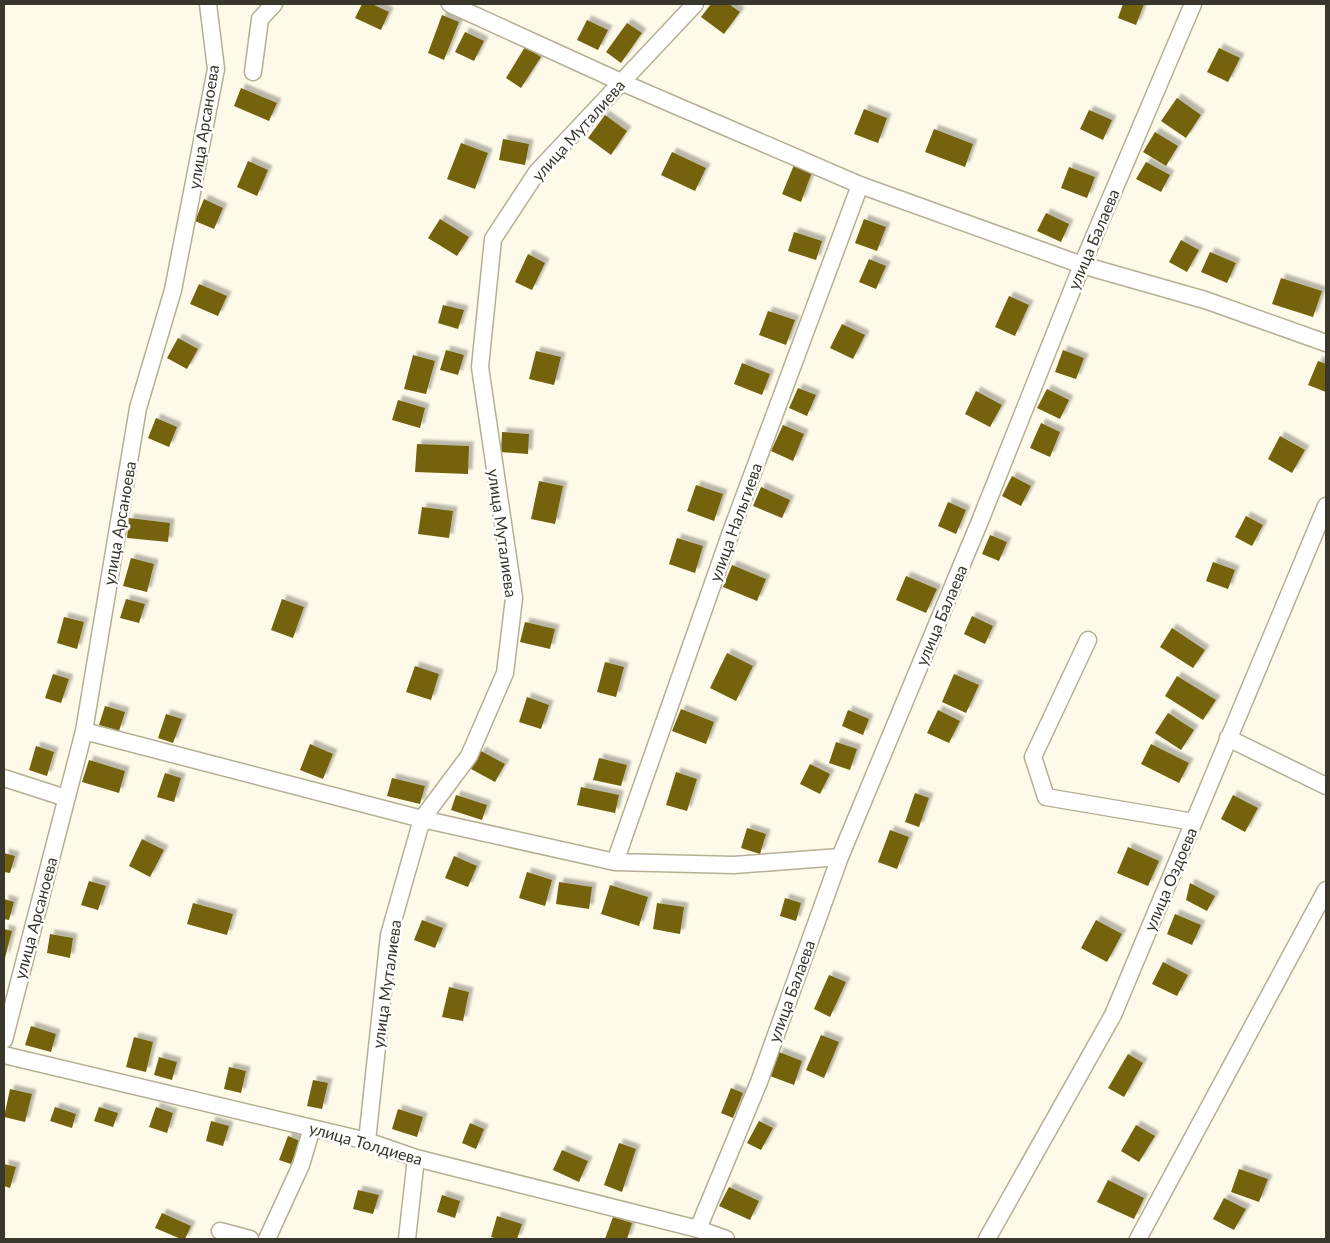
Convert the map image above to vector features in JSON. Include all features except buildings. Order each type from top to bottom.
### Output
[{"type":"street","name":"улица Арсаноева","points":[[4,1040],[84,731],[138,408],[173,290],[216,70],[208,4]]},
{"type":"street","points":[[252,72],[260,19],[274,4]]},
{"type":"street","points":[[450,4],[621,82],[860,185],[1082,265],[1205,300],[1326,343]]},
{"type":"street","name":"улица Муталиева","points":[[367,1141],[389,935],[422,819],[469,756],[504,673],[514,598],[480,367],[493,239],[537,172],[696,4]]},
{"type":"street","name":"улица Балаева","points":[[698,1228],[759,1082],[840,858],[980,521],[1082,265],[1193,4]]},
{"type":"street","name":"улица Нальгиева","points":[[615,862],[732,529],[860,185]]},
{"type":"street","name":"улица Оздоева","points":[[987,1239],[1113,1015],[1326,506]]},
{"type":"street","points":[[1088,640],[1033,757],[1046,797],[1194,822]]},
{"type":"street","points":[[84,731],[422,819],[615,862],[734,865],[840,858]]},
{"type":"street","points":[[1228,738],[1326,786]]},
{"type":"street","points":[[4,778],[66,798]]},
{"type":"street","points":[[1138,1239],[1326,890]]},
{"type":"street","name":"улица Толдиева","points":[[4,1055],[367,1141],[416,1158],[698,1228],[726,1239]]},
{"type":"street","points":[[267,1239],[301,1165],[312,1128]]},
{"type":"street","points":[[407,1239],[416,1158]]},
{"type":"street","points":[[220,1231],[250,1239]]}]
